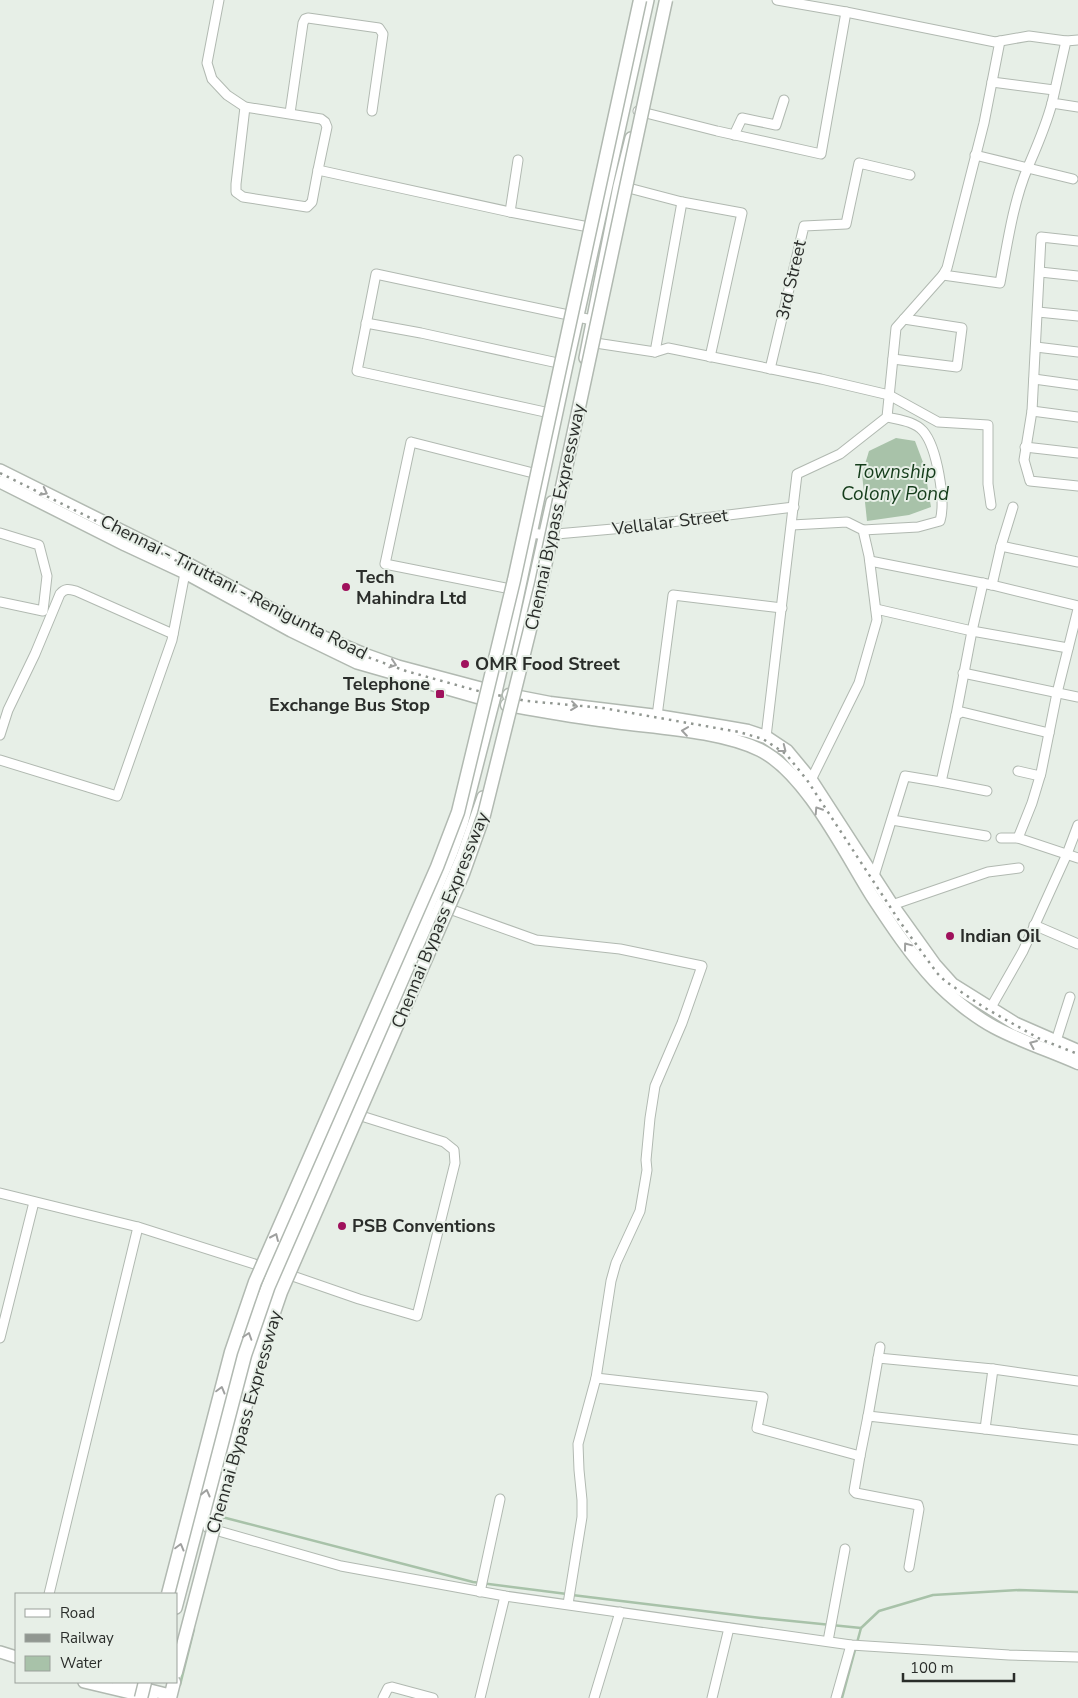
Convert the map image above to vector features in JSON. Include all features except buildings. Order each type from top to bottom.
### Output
[{"type":"highway","name":"Chennai Bypass Expressway","points":[[168,1593],[231,1352],[255,1282],[438,867],[458,812],[514,580],[640,0]]},
{"type":"highway","name":"Chennai Bypass Expressway","points":[[178,1664],[258,1359],[281,1292],[463,874],[484,815],[541,585],[666,0]]},
{"type":"highway","name":"Chennai - Tiruttani - Renigunta Road","points":[[508,700],[550,703],[657,716],[748,731],[766,737],[787,751],[811,780],[892,905],[934,965],[952,984],[1016,1024],[1078,1051]]},
{"type":"highway","name":"Chennai - Tiruttani - Renigunta Road","points":[[508,700],[572,717],[690,732],[740,743],[761,751],[779,763],[795,778],[850,858],[871,894],[906,946],[936,982],[967,1009],[994,1027],[1078,1063]]},
{"type":"highway","points":[[141,1698],[158,1692],[172,1683]]},
{"type":"main road","points":[[178,1646],[211,1529],[245,1345],[452,852],[462,824],[520,591],[567,365],[648,0]]},
{"type":"main road","points":[[277,1271],[441,906],[462,857],[480,806],[508,700],[583,369],[586,342],[661,0]]},
{"type":"main road","name":"Chennai - Tiruttani - Renigunta Road","points":[[0,470],[189,564],[246,600],[357,663],[508,700]]},
{"type":"main road","name":"Chennai - Tiruttani - Renigunta Road","points":[[1,486],[246,600]]},
{"type":"main road","points":[[178,1603],[211,1529]]},
{"type":"main road","points":[[0,1652],[15,1657]]},
{"type":"main road","points":[[0,1661],[15,1665]]},
{"type":"main road","points":[[91,1683],[158,1692],[168,1683]]},
{"type":"main road","points":[[122,1683],[158,1692]]},
{"type":"street","points":[[219,0],[207,64],[212,79],[227,95],[245,107],[290,113],[321,119],[325,122],[326,127],[312,202],[307,207],[244,197],[236,192],[245,107]]},
{"type":"street","points":[[777,0],[995,42],[1029,36],[1066,41],[1078,40]]},
{"type":"street","points":[[637,111],[821,154],[846,12]]},
{"type":"street","points":[[290,113],[304,23],[305,19],[308,18],[379,28],[382,31],[372,111]]},
{"type":"street","points":[[766,737],[792,525],[796,474],[840,454],[887,417],[896,328],[947,268],[984,123],[1000,41]]},
{"type":"street","points":[[943,275],[1000,283],[1011,223],[1028,168],[1046,127],[1066,41]]},
{"type":"street","points":[[992,82],[1054,90]]},
{"type":"street","points":[[734,135],[742,118],[776,125],[784,100]]},
{"type":"street","points":[[1052,103],[1078,107]]},
{"type":"street","points":[[975,155],[1073,179]]},
{"type":"street","points":[[510,212],[518,160]]},
{"type":"street","name":"3rd Street","points":[[770,369],[804,226],[846,224],[859,164],[910,175]]},
{"type":"street","points":[[318,170],[510,212],[598,229]]},
{"type":"street","points":[[619,186],[682,202],[742,213],[710,357]]},
{"type":"street","points":[[655,352],[682,202]]},
{"type":"street","points":[[1078,241],[1041,237],[1032,411],[1024,460],[1030,481],[1078,486]]},
{"type":"street","points":[[1040,272],[1078,276]]},
{"type":"street","points":[[557,414],[357,371],[376,274],[592,320]]},
{"type":"street","points":[[1038,312],[1078,316]]},
{"type":"street","points":[[893,359],[957,367],[962,328],[904,319]]},
{"type":"street","points":[[366,323],[567,365]]},
{"type":"street","points":[[586,342],[655,352],[668,348],[770,369],[889,395],[938,422],[988,425],[988,484],[991,505]]},
{"type":"street","points":[[1036,347],[1078,352]]},
{"type":"street","points":[[1034,379],[1078,385]]},
{"type":"street","points":[[1032,411],[1078,417]]},
{"type":"street","points":[[792,525],[847,522],[863,530],[918,527],[940,521],[942,513],[938,467],[933,448],[923,431],[912,423],[887,417]]},
{"type":"street","points":[[520,591],[385,564],[412,442],[544,476]]},
{"type":"street","points":[[1025,447],[1078,453]]},
{"type":"street","name":"Vellalar Street","points":[[532,533],[545,535],[613,529],[794,507]]},
{"type":"street","points":[[941,782],[972,631],[1013,507]]},
{"type":"street","points":[[811,780],[859,683],[877,620],[870,561],[863,530]]},
{"type":"street","points":[[0,533],[39,545],[47,576],[43,611],[0,602]]},
{"type":"street","points":[[1001,546],[1078,562]]},
{"type":"street","points":[[870,561],[987,584],[1078,608],[1057,693],[1040,776],[1018,838]]},
{"type":"street","points":[[0,760],[117,796],[173,634],[185,573]]},
{"type":"street","points":[[0,735],[8,710],[64,590],[76,591],[173,634]]},
{"type":"street","points":[[657,716],[673,595],[782,608]]},
{"type":"street","points":[[876,609],[972,631],[1068,648]]},
{"type":"street","points":[[963,673],[1078,697]]},
{"type":"street","points":[[956,715],[962,712],[1049,733]]},
{"type":"street","points":[[1018,770],[1040,776]]},
{"type":"street","points":[[874,876],[905,776],[987,791]]},
{"type":"street","points":[[892,820],[986,836]]},
{"type":"street","points":[[990,1009],[1023,951],[1067,854],[1078,825]]},
{"type":"street","points":[[1001,838],[1018,838],[1078,858]]},
{"type":"street","points":[[892,905],[988,872],[1019,868]]},
{"type":"street","points":[[441,906],[536,940],[620,949],[702,966],[654,1093],[650,1118],[647,1170],[640,1211],[616,1263],[611,1282],[596,1378],[578,1444],[582,1517],[569,1597]]},
{"type":"street","points":[[1034,925],[1078,944]]},
{"type":"street","points":[[1056,1041],[1070,997]]},
{"type":"street","points":[[0,1193],[138,1228],[277,1271],[359,1300],[417,1316],[455,1163],[454,1150],[444,1142],[349,1112]]},
{"type":"street","points":[[0,1338],[34,1202]]},
{"type":"street","points":[[49,1593],[138,1228]]},
{"type":"street","points":[[880,1348],[854,1490],[856,1493],[918,1506],[908,1566]]},
{"type":"street","points":[[878,1358],[993,1369],[1078,1381]]},
{"type":"street","points":[[985,1429],[993,1369]]},
{"type":"street","points":[[596,1378],[763,1397],[757,1428],[860,1456]]},
{"type":"street","points":[[868,1416],[1078,1440]]},
{"type":"street","points":[[480,1592],[500,1499]]},
{"type":"street","points":[[211,1529],[341,1566],[505,1596],[569,1597],[620,1612],[851,1645],[1008,1655],[1078,1657]]},
{"type":"street","points":[[828,1641],[845,1549]]},
{"type":"street","points":[[480,1698],[505,1596]]},
{"type":"street","points":[[594,1698],[620,1612]]},
{"type":"street","points":[[712,1698],[729,1628]]},
{"type":"street","points":[[836,1698],[851,1645]]},
{"type":"street","points":[[383,1698],[388,1688],[392,1687],[432,1698]]},
{"type":"water","name":"Township Colony Pond","points":[[896,438],[915,441],[924,465],[931,507],[909,515],[867,521],[862,474],[869,451]]},
{"type":"waterway","points":[[222,1517],[473,1582],[567,1594]]},
{"type":"waterway","points":[[842,1698],[861,1628],[879,1611],[933,1595],[1019,1590],[1078,1592]]},
{"type":"waterway","points":[[572,1595],[861,1628]]},
{"type":"waterway","points":[[180,1685],[194,1629]]},
{"type":"railway","points":[[0,473],[211,578],[312,632],[359,654],[406,671],[482,692],[527,701],[603,708],[739,732],[763,739],[786,754],[807,780],[900,922],[937,973],[945,981],[985,1008],[1040,1039],[1078,1054]]},
{"type":"place","name":"Tech Mahindra Ltd","points":[[346,587]]},
{"type":"place","name":"OMR Food Street","points":[[465,664]]},
{"type":"place","name":"Telephone Exchange Bus Stop","points":[[440,694]]},
{"type":"place","name":"Indian Oil","points":[[950,936]]},
{"type":"place","name":"PSB Conventions","points":[[342,1226]]}]
